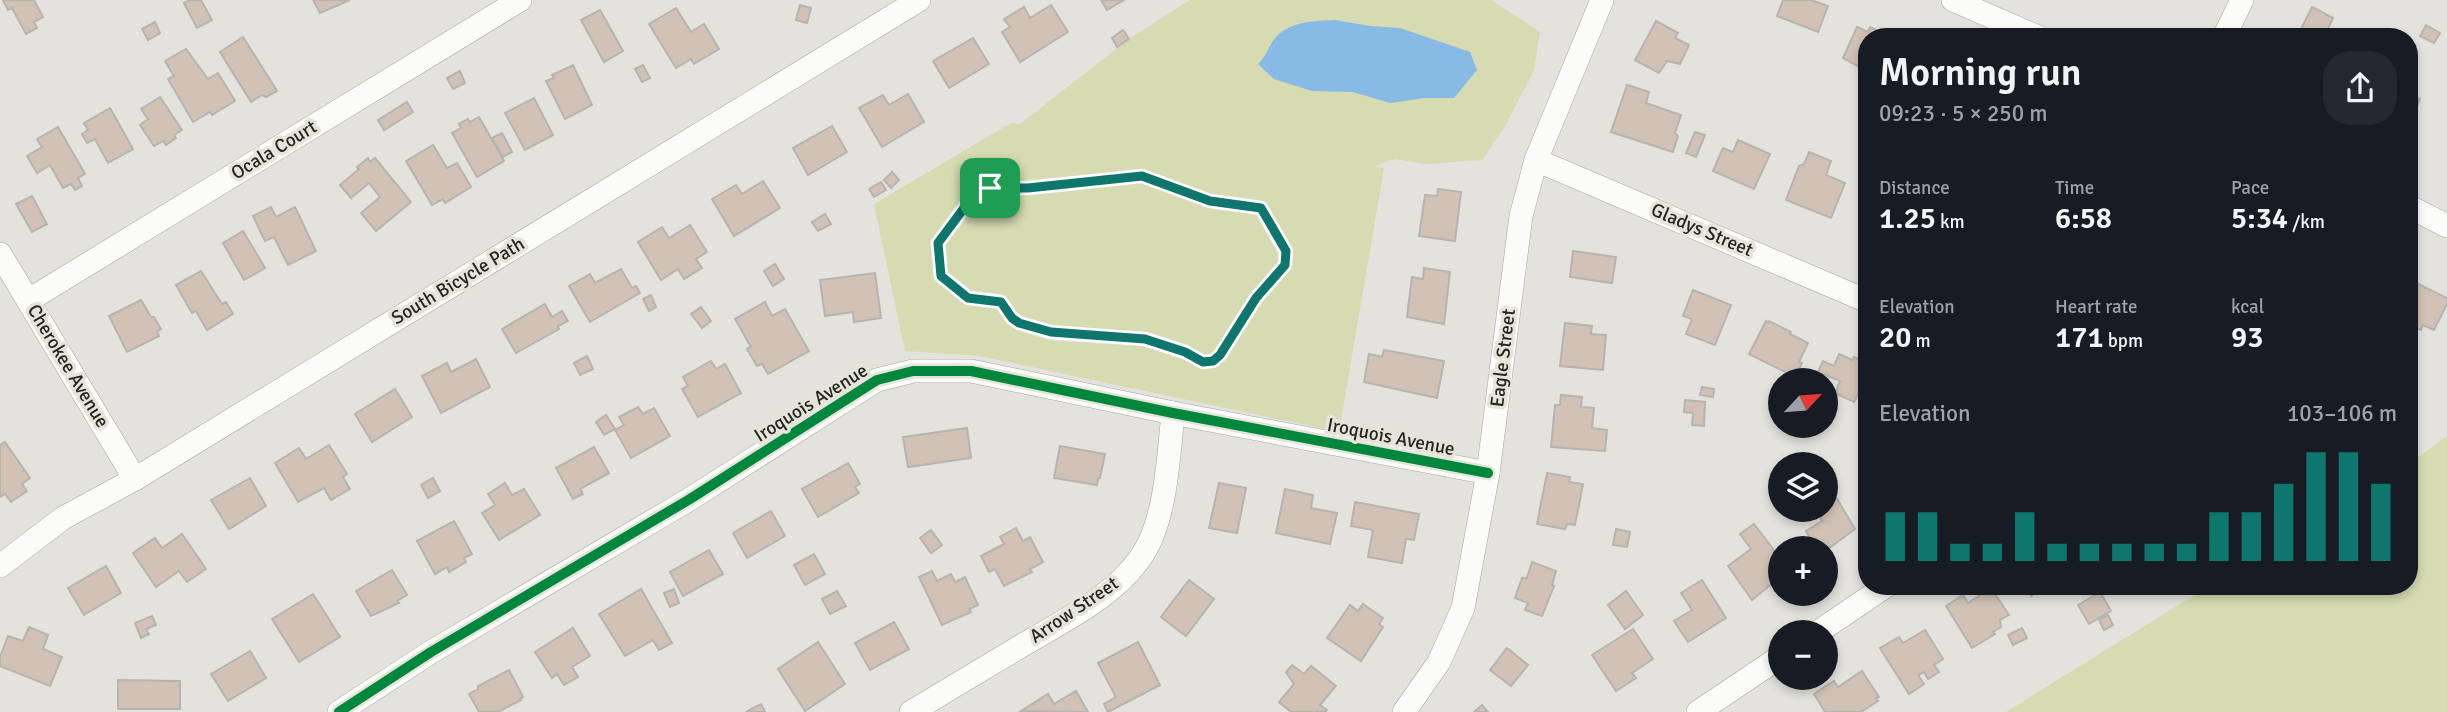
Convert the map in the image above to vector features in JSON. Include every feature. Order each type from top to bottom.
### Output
[{"type":"street","name":"Ocala Court","points":[[29,300],[520,0]]},
{"type":"street","name":"South Bicycle Path","points":[[0,566],[63,518],[135,479],[919,0]]},
{"type":"street","name":"Eagle Street","points":[[1404,712],[1439,662],[1463,608],[1488,473],[1521,216],[1536,160],[1602,0]]},
{"type":"street","points":[[1953,0],[2017,28]]},
{"type":"street","points":[[2228,28],[2242,0]]},
{"type":"street","name":"Gladys Street","points":[[1536,160],[1858,297]]},
{"type":"street","points":[[2418,211],[2447,226]]},
{"type":"street","name":"Cherokee Avenue","points":[[0,254],[135,479]]},
{"type":"street","name":"Iroquois Avenue","points":[[339,712],[430,652],[690,499],[877,380],[913,371],[971,372],[1488,473]]},
{"type":"street","name":"Arrow Street","points":[[911,712],[1117,585],[1147,549],[1158,516],[1168,464],[1172,413]]},
{"type":"street","points":[[1836,620],[1873,595]]},
{"type":"street","points":[[1698,712],[1768,665]]},
{"type":"green space","points":[[1190,0],[1491,0],[1540,32],[1534,71],[1506,124],[1482,160],[1426,164],[1395,159],[1374,166],[1384,168],[1339,432],[979,356],[905,351],[874,204],[1011,123],[1020,124],[1129,39]]},
{"type":"green space","points":[[2447,436],[2447,712],[2006,712],[2194,595],[2418,595],[2418,457]]},
{"type":"water","points":[[1335,20],[1400,28],[1470,52],[1477,70],[1454,98],[1425,98],[1390,103],[1353,92],[1312,91],[1274,79],[1258,64],[1274,39],[1290,27]]},
{"type":"building","points":[[3,0],[34,0],[43,17],[34,22],[37,28],[26,34],[12,8],[8,10]]},
{"type":"building","points":[[201,0],[212,20],[197,28],[184,3]]},
{"type":"building","points":[[313,0],[350,0],[320,13]]},
{"type":"building","points":[[1101,0],[1124,0],[1107,10]]},
{"type":"building","points":[[1783,0],[1811,0],[1828,6],[1818,32],[1777,16]]},
{"type":"building","points":[[800,5],[811,8],[807,23],[796,20]]},
{"type":"building","points":[[1051,5],[1068,32],[1020,62],[1002,32],[1010,27],[1004,19],[1024,7],[1030,18]]},
{"type":"building","points":[[2312,7],[2333,18],[2328,28],[2302,28]]},
{"type":"building","points":[[676,8],[691,32],[704,24],[719,49],[694,64],[691,59],[676,68],[649,24]]},
{"type":"building","points":[[600,10],[623,51],[604,62],[581,20]]},
{"type":"building","points":[[1656,21],[1678,33],[1675,38],[1689,45],[1680,64],[1667,61],[1659,73],[1635,60]]},
{"type":"building","points":[[155,22],[160,33],[148,40],[142,29]]},
{"type":"building","points":[[2426,25],[2440,33],[2434,43],[2420,36]]},
{"type":"building","points":[[1857,27],[1859,28],[1858,66],[1843,58]]},
{"type":"building","points":[[1123,30],[1129,39],[1117,47],[1112,38]]},
{"type":"building","points":[[243,37],[277,91],[266,97],[262,95],[251,102],[220,52]]},
{"type":"building","points":[[973,38],[989,64],[949,88],[933,61]]},
{"type":"building","points":[[186,49],[208,79],[218,73],[235,101],[212,115],[210,112],[193,122],[168,79],[174,76],[165,61]]},
{"type":"building","points":[[573,65],[592,105],[565,119],[546,81],[554,78],[552,75]]},
{"type":"building","points":[[643,65],[650,78],[642,82],[635,69]]},
{"type":"building","points":[[460,71],[465,83],[453,89],[447,78]]},
{"type":"building","points":[[1627,85],[1649,92],[1646,103],[1681,115],[1673,152],[1611,132]]},
{"type":"building","points":[[908,94],[924,122],[882,147],[859,108],[883,95],[889,105]]},
{"type":"building","points":[[160,97],[182,130],[166,145],[163,141],[154,146],[140,125],[148,119],[141,109]]},
{"type":"building","points":[[534,98],[553,135],[525,150],[505,113]]},
{"type":"building","points":[[407,102],[413,112],[384,130],[378,120]]},
{"type":"building","points":[[110,108],[133,149],[108,163],[95,139],[87,143],[82,134],[88,130],[84,123]]},
{"type":"building","points":[[479,117],[504,161],[477,177],[452,133],[461,128],[459,124]]},
{"type":"building","points":[[832,126],[847,152],[808,175],[793,148]]},
{"type":"building","points":[[58,127],[85,174],[78,178],[82,186],[75,190],[71,184],[63,188],[50,165],[37,173],[27,156],[42,147],[37,139]]},
{"type":"building","points":[[1695,132],[1705,135],[1696,157],[1686,153]]},
{"type":"building","points":[[502,133],[512,152],[503,157],[492,138]]},
{"type":"building","points":[[1738,140],[1770,154],[1754,189],[1713,171],[1723,148],[1733,152]]},
{"type":"building","points":[[433,145],[447,168],[457,163],[471,187],[445,203],[443,199],[432,205],[406,161]]},
{"type":"building","points":[[1809,152],[1831,161],[1826,175],[1845,183],[1831,218],[1786,200],[1799,166],[1804,164]]},
{"type":"building","points":[[368,158],[370,162],[375,158],[411,202],[376,231],[361,213],[380,197],[369,183],[351,198],[340,185]]},
{"type":"building","points":[[892,172],[899,180],[891,188],[884,180]]},
{"type":"building","points":[[763,181],[780,208],[734,236],[712,199],[736,185],[742,194]]},
{"type":"building","points":[[881,182],[886,190],[874,197],[869,189]]},
{"type":"building","points":[[1438,189],[1461,192],[1455,241],[1419,236],[1425,195],[1437,196]]},
{"type":"building","points":[[32,196],[47,224],[32,232],[16,204]]},
{"type":"building","points":[[271,207],[276,217],[295,207],[316,251],[288,265],[274,237],[265,241],[253,216]]},
{"type":"building","points":[[825,214],[831,224],[818,231],[812,222]]},
{"type":"building","points":[[690,225],[707,252],[696,259],[702,268],[684,279],[678,269],[661,280],[638,242],[662,227],[669,238]]},
{"type":"building","points":[[243,231],[265,268],[244,280],[223,243]]},
{"type":"building","points":[[1573,251],[1616,257],[1612,283],[1570,277]]},
{"type":"building","points":[[775,264],[784,279],[773,286],[764,271]]},
{"type":"building","points":[[1424,268],[1450,272],[1444,324],[1407,317],[1412,277],[1423,279]]},
{"type":"building","points":[[621,269],[632,288],[636,286],[640,293],[590,322],[569,286],[590,274],[595,283]]},
{"type":"building","points":[[201,271],[222,304],[226,302],[233,314],[207,330],[196,311],[192,313],[176,285]]},
{"type":"building","points":[[875,273],[881,318],[854,322],[853,312],[825,316],[820,280]]},
{"type":"building","points":[[2418,284],[2447,298],[2447,304],[2434,330],[2423,325],[2421,330],[2418,329]]},
{"type":"building","points":[[1693,290],[1731,305],[1715,345],[1686,334],[1692,319],[1683,316]]},
{"type":"building","points":[[651,295],[656,307],[649,311],[643,299]]},
{"type":"building","points":[[141,300],[161,329],[157,331],[159,336],[127,352],[109,316]]},
{"type":"building","points":[[765,302],[772,316],[785,309],[809,351],[768,374],[762,364],[757,366],[747,349],[751,347],[735,319]]},
{"type":"building","points":[[545,304],[552,317],[562,311],[568,321],[516,353],[502,329]]},
{"type":"building","points":[[701,307],[711,321],[702,328],[691,314]]},
{"type":"building","points":[[1766,321],[1808,343],[1799,362],[1802,363],[1800,368],[1777,368],[1749,354]]},
{"type":"building","points":[[1565,323],[1592,326],[1591,334],[1606,335],[1603,370],[1560,366]]},
{"type":"building","points":[[1384,350],[1444,361],[1437,398],[1364,382],[1369,354],[1382,357]]},
{"type":"building","points":[[1839,354],[1852,360],[1854,357],[1858,359],[1858,394],[1854,402],[1838,394],[1838,368],[1820,368],[1823,361],[1834,366]]},
{"type":"building","points":[[587,356],[593,369],[580,375],[574,363]]},
{"type":"building","points":[[476,359],[490,387],[441,413],[422,376],[447,363],[451,372]]},
{"type":"building","points":[[711,361],[716,369],[725,364],[741,393],[698,417],[682,389],[688,386],[683,377]]},
{"type":"building","points":[[1702,387],[1714,389],[1713,397],[1700,395]]},
{"type":"building","points":[[395,389],[412,417],[372,442],[355,414]]},
{"type":"building","points":[[1561,395],[1582,397],[1581,407],[1594,408],[1592,428],[1607,430],[1605,451],[1551,447],[1555,405],[1560,405]]},
{"type":"building","points":[[1685,400],[1705,402],[1704,426],[1692,425],[1693,413],[1684,412]]},
{"type":"building","points":[[638,407],[643,414],[654,408],[670,436],[631,458],[615,430],[624,425],[619,417]]},
{"type":"building","points":[[606,415],[615,429],[604,435],[596,422]]},
{"type":"building","points":[[967,428],[971,458],[908,467],[903,437]]},
{"type":"building","points":[[5,442],[30,478],[22,484],[27,491],[11,502],[5,494],[0,497],[0,445]]},
{"type":"building","points":[[329,445],[347,474],[343,477],[350,489],[331,500],[324,488],[298,502],[275,463],[299,448],[306,459]]},
{"type":"building","points":[[1060,446],[1105,454],[1097,485],[1054,478]]},
{"type":"building","points":[[594,447],[609,473],[580,489],[583,494],[573,499],[556,468]]},
{"type":"building","points":[[848,463],[860,484],[855,487],[859,493],[818,517],[802,489]]},
{"type":"building","points":[[1547,473],[1570,477],[1569,482],[1583,484],[1575,525],[1567,524],[1565,529],[1537,524]]},
{"type":"building","points":[[250,478],[266,506],[229,529],[211,500]]},
{"type":"building","points":[[433,478],[440,491],[428,498],[421,485]]},
{"type":"building","points":[[505,483],[512,495],[524,489],[540,515],[499,540],[482,513],[495,505],[488,494]]},
{"type":"building","points":[[1219,483],[1246,488],[1237,533],[1209,528]]},
{"type":"building","points":[[1285,489],[1313,495],[1311,508],[1337,513],[1330,544],[1276,533]]},
{"type":"building","points":[[1838,500],[1855,529],[1838,542],[1838,536],[1809,536],[1806,531],[1820,522],[1838,522]]},
{"type":"building","points":[[1355,502],[1419,514],[1414,540],[1406,539],[1402,563],[1368,557],[1373,530],[1351,526]]},
{"type":"building","points":[[771,511],[785,536],[747,558],[733,533]]},
{"type":"building","points":[[454,521],[472,554],[464,558],[466,562],[449,572],[447,567],[435,574],[417,541]]},
{"type":"building","points":[[1754,524],[1768,542],[1768,587],[1752,600],[1728,566],[1751,549],[1740,534]]},
{"type":"building","points":[[1016,528],[1023,541],[1030,537],[1043,562],[1030,569],[1032,572],[1004,586],[995,569],[989,572],[981,556],[1004,544],[1000,537]]},
{"type":"building","points":[[1616,529],[1630,532],[1627,547],[1613,545]]},
{"type":"building","points":[[931,530],[942,545],[931,553],[920,538]]},
{"type":"building","points":[[182,534],[206,569],[187,582],[179,571],[156,587],[133,553],[155,538],[162,548]]},
{"type":"building","points":[[709,550],[723,574],[683,596],[670,572]]},
{"type":"building","points":[[814,554],[825,574],[805,585],[794,565]]},
{"type":"building","points":[[1532,562],[1556,571],[1552,585],[1554,586],[1542,616],[1525,610],[1528,603],[1515,598],[1522,578],[1527,578]]},
{"type":"building","points":[[106,566],[121,593],[84,615],[68,588]]},
{"type":"building","points":[[392,570],[407,595],[397,601],[399,603],[371,616],[356,591]]},
{"type":"building","points":[[932,571],[937,581],[951,574],[955,582],[965,577],[978,605],[969,609],[971,612],[942,625],[919,577]]},
{"type":"building","points":[[1189,580],[1214,599],[1186,636],[1161,617]]},
{"type":"building","points":[[1702,580],[1726,618],[1688,642],[1674,621],[1692,610],[1681,593]]},
{"type":"building","points":[[641,589],[672,643],[659,650],[653,640],[625,656],[599,614]]},
{"type":"building","points":[[674,589],[679,603],[670,607],[664,593]]},
{"type":"building","points":[[837,591],[846,606],[830,614],[822,599]]},
{"type":"building","points":[[1626,591],[1643,615],[1625,629],[1608,605]]},
{"type":"building","points":[[313,594],[340,637],[299,662],[272,619]]},
{"type":"building","points":[[1963,595],[1968,603],[1980,595],[1996,595],[2009,615],[2000,620],[2001,627],[1993,632],[1995,634],[1972,648],[1946,606]]},
{"type":"building","points":[[2095,595],[2102,595],[2111,611],[2089,624],[2078,605]]},
{"type":"building","points":[[1363,604],[1383,618],[1379,624],[1383,627],[1361,661],[1327,638],[1350,605],[1358,611]]},
{"type":"building","points":[[2108,615],[2113,625],[2104,630],[2099,620]]},
{"type":"building","points":[[152,616],[156,625],[146,629],[149,634],[141,638],[135,623]]},
{"type":"building","points":[[894,622],[909,649],[870,670],[855,643]]},
{"type":"building","points":[[29,627],[48,635],[43,649],[62,657],[50,686],[0,666],[0,657],[8,636],[23,641]]},
{"type":"building","points":[[573,628],[590,656],[572,667],[578,677],[564,685],[557,674],[552,678],[535,652]]},
{"type":"building","points":[[2022,628],[2027,638],[2013,645],[2008,635]]},
{"type":"building","points":[[1633,629],[1653,659],[1632,673],[1636,678],[1616,691],[1592,655]]},
{"type":"building","points":[[1925,630],[1943,659],[1934,665],[1939,672],[1928,679],[1924,672],[1918,675],[1924,684],[1909,694],[1880,648],[1899,637],[1903,643]]},
{"type":"building","points":[[818,642],[845,684],[805,711],[778,669]]},
{"type":"building","points":[[1138,642],[1160,685],[1108,712],[1104,704],[1116,697],[1098,663]]},
{"type":"building","points":[[1507,648],[1528,665],[1511,686],[1490,670]]},
{"type":"building","points":[[250,651],[266,678],[228,701],[211,674]]},
{"type":"building","points":[[1292,665],[1304,674],[1311,666],[1336,686],[1320,705],[1327,710],[1325,712],[1291,712],[1279,702],[1294,684],[1286,672]]},
{"type":"building","points":[[509,670],[523,697],[521,700],[498,712],[479,712],[469,694],[478,689],[478,686]]},
{"type":"building","points":[[1862,671],[1879,697],[1876,698],[1878,701],[1861,712],[1825,712],[1814,694],[1820,690],[1838,690],[1838,687]]},
{"type":"building","points":[[118,680],[180,681],[180,709],[118,709]]},
{"type":"building","points":[[1076,691],[1088,712],[1021,711],[1048,694],[1054,704]]},
{"type":"building","points":[[761,704],[765,712],[746,712]]},
{"type":"building","points":[[1482,705],[1488,712],[1474,712]]},
{"type":"cycle path","points":[[1142,176],[1210,201],[1261,208],[1285,251],[1285,265],[1256,298],[1220,355],[1213,361],[1203,362],[1185,352],[1145,339],[1051,333],[1019,323],[1001,302],[968,297],[941,276],[938,243],[967,204],[990,188],[1028,188],[1142,176]]},
{"type":"cycle path","points":[[339,712],[431,652],[690,499],[877,380],[913,371],[971,371],[1173,413],[1488,473]]},
{"type":"route","points":[[1142,176],[1210,201],[1261,208],[1286,251],[1285,265],[1256,298],[1220,355],[1213,361],[1203,362],[1185,352],[1145,339],[1051,332],[1019,323],[1001,302],[968,298],[941,276],[938,243],[967,204],[990,188],[1028,188],[1142,176]]}]
